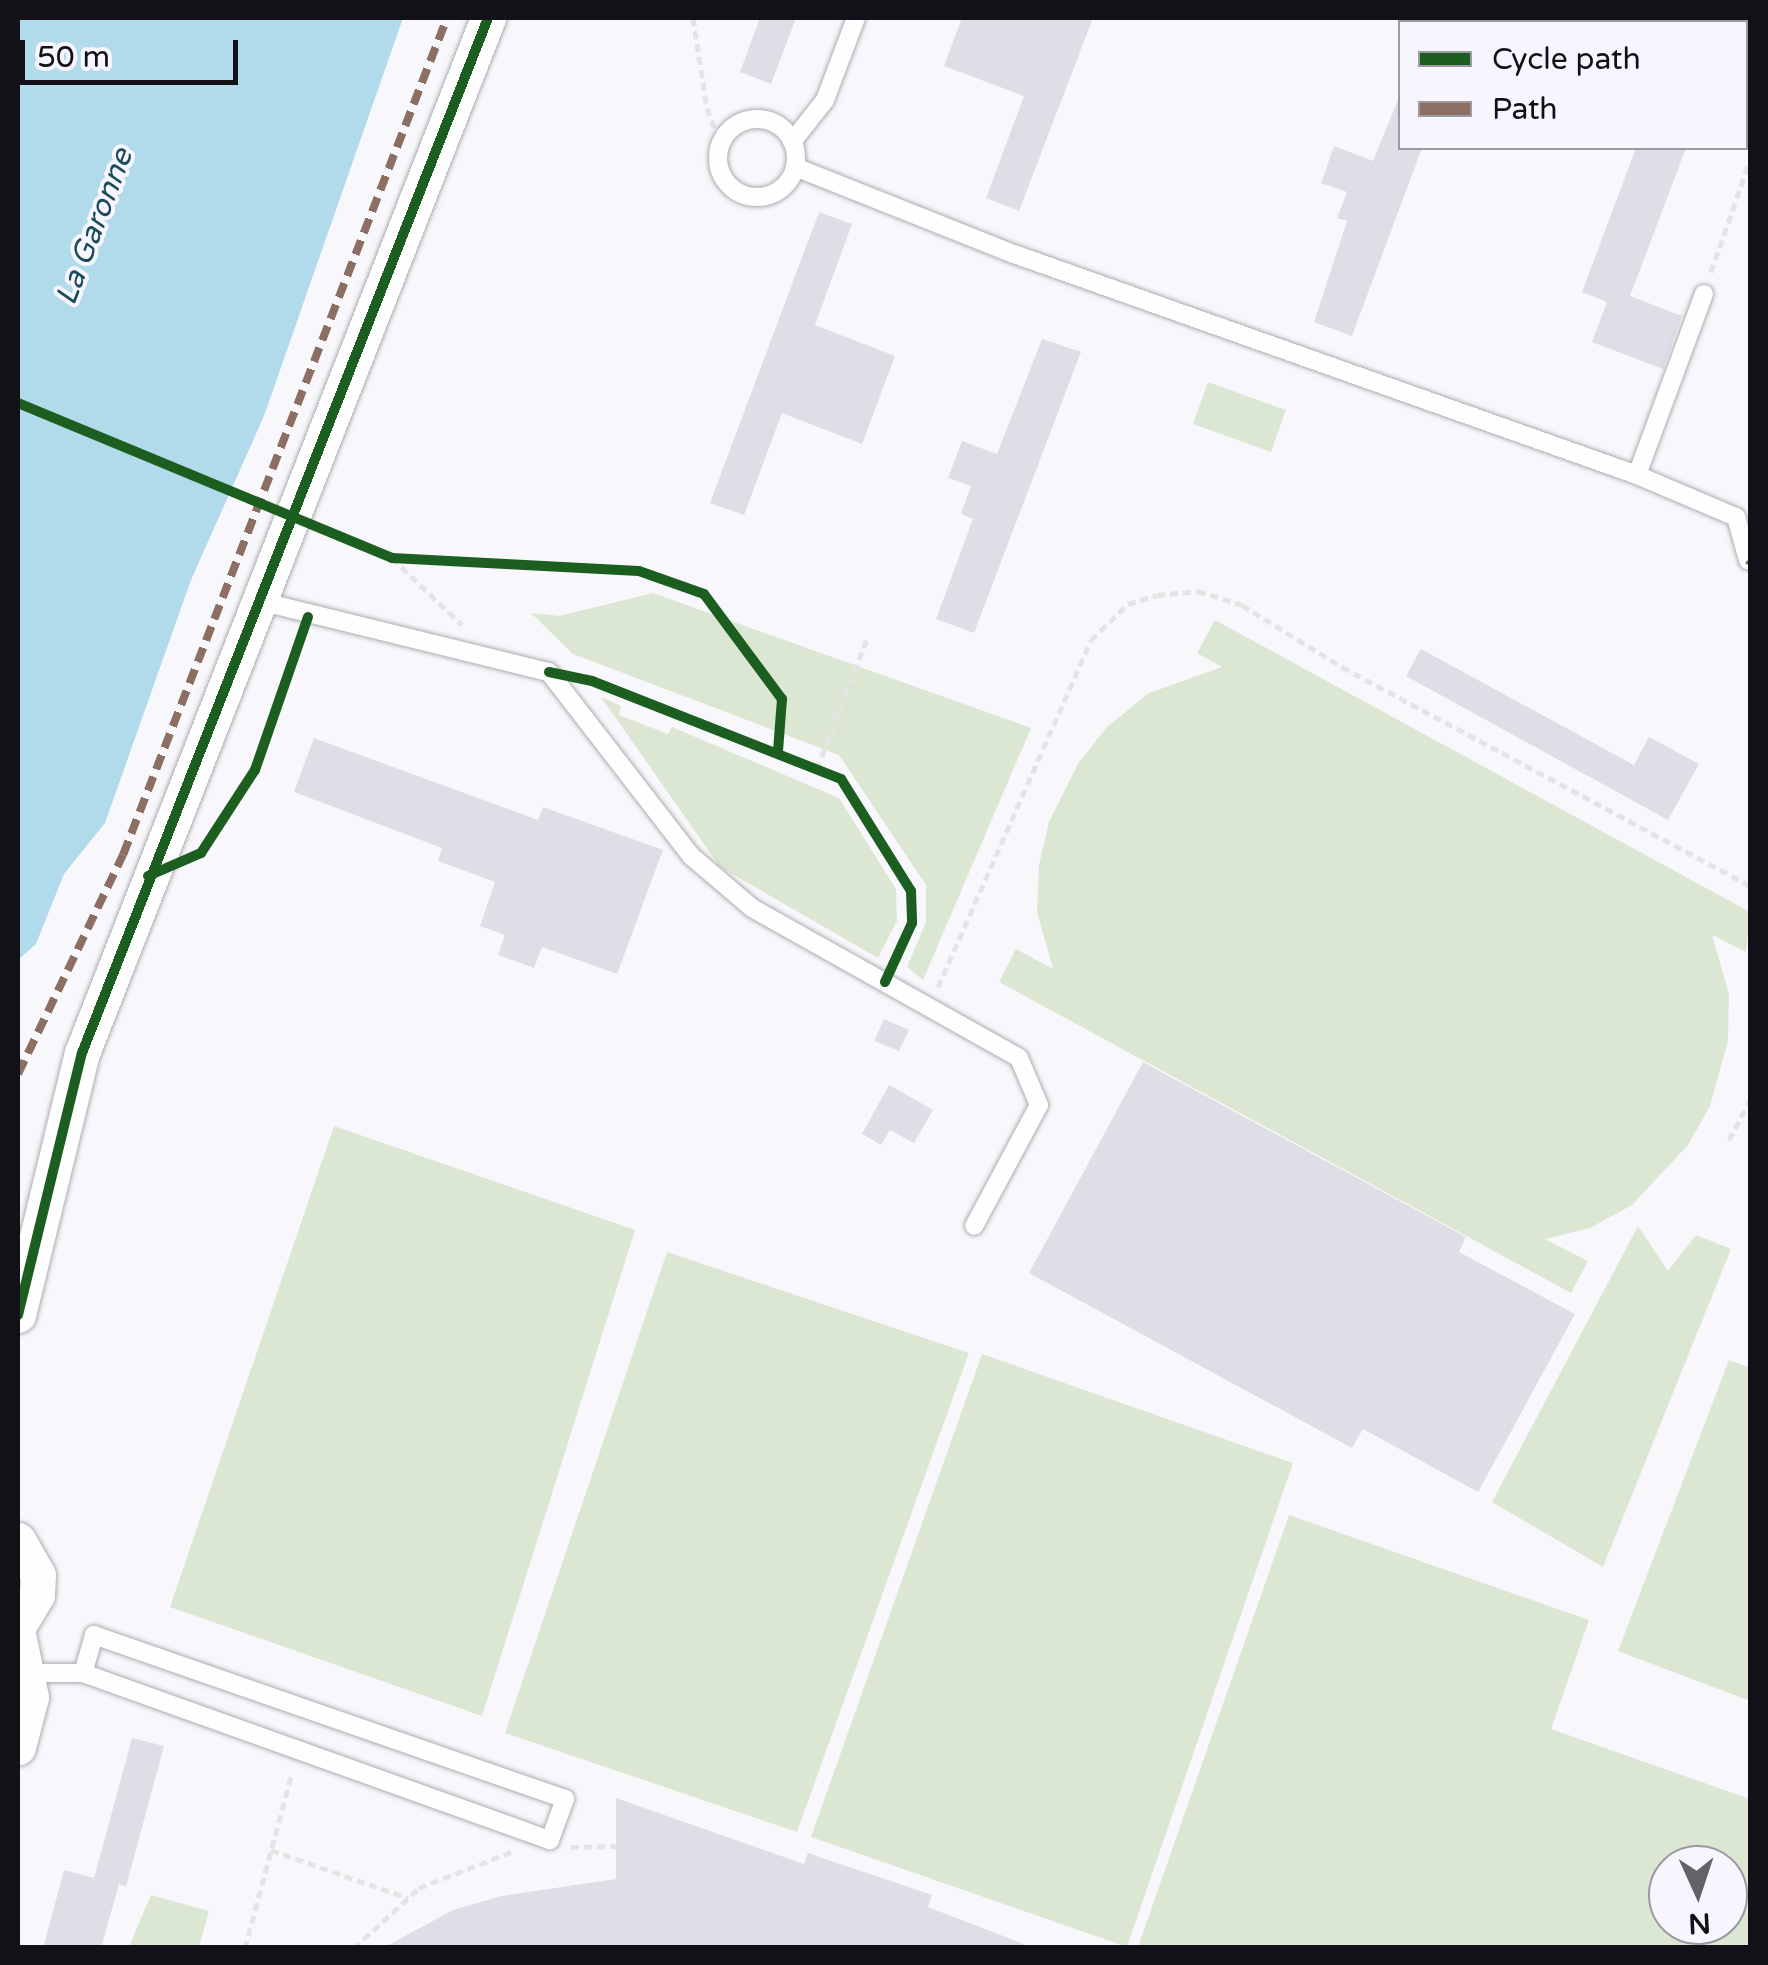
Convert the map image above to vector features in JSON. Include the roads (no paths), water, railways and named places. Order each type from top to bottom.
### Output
[{"type":"street","points":[[18,1315],[82,1053],[263,602],[488,18]]},
{"type":"street","points":[[18,1540],[38,1575],[37,1595],[18,1630],[31,1697],[18,1747]]},
{"type":"lane","points":[[792,142],[760,120],[734,126],[720,142],[721,175],[744,195],[773,194],[794,168],[792,142],[825,100],[856,18]]},
{"type":"lane","points":[[794,168],[1014,254],[1637,475],[1736,517],[1748,560]]},
{"type":"lane","points":[[1637,475],[1704,294]]},
{"type":"lane","points":[[263,602],[549,672],[691,856],[752,908],[1018,1058],[1039,1105],[974,1226]]},
{"type":"lane","points":[[28,1673],[83,1673],[550,1840],[564,1800],[94,1635],[83,1673]]},
{"type":"water","name":"La Garonne","points":[[18,18],[403,18],[264,416],[191,580],[105,823],[64,874],[36,944],[18,960]]}]
